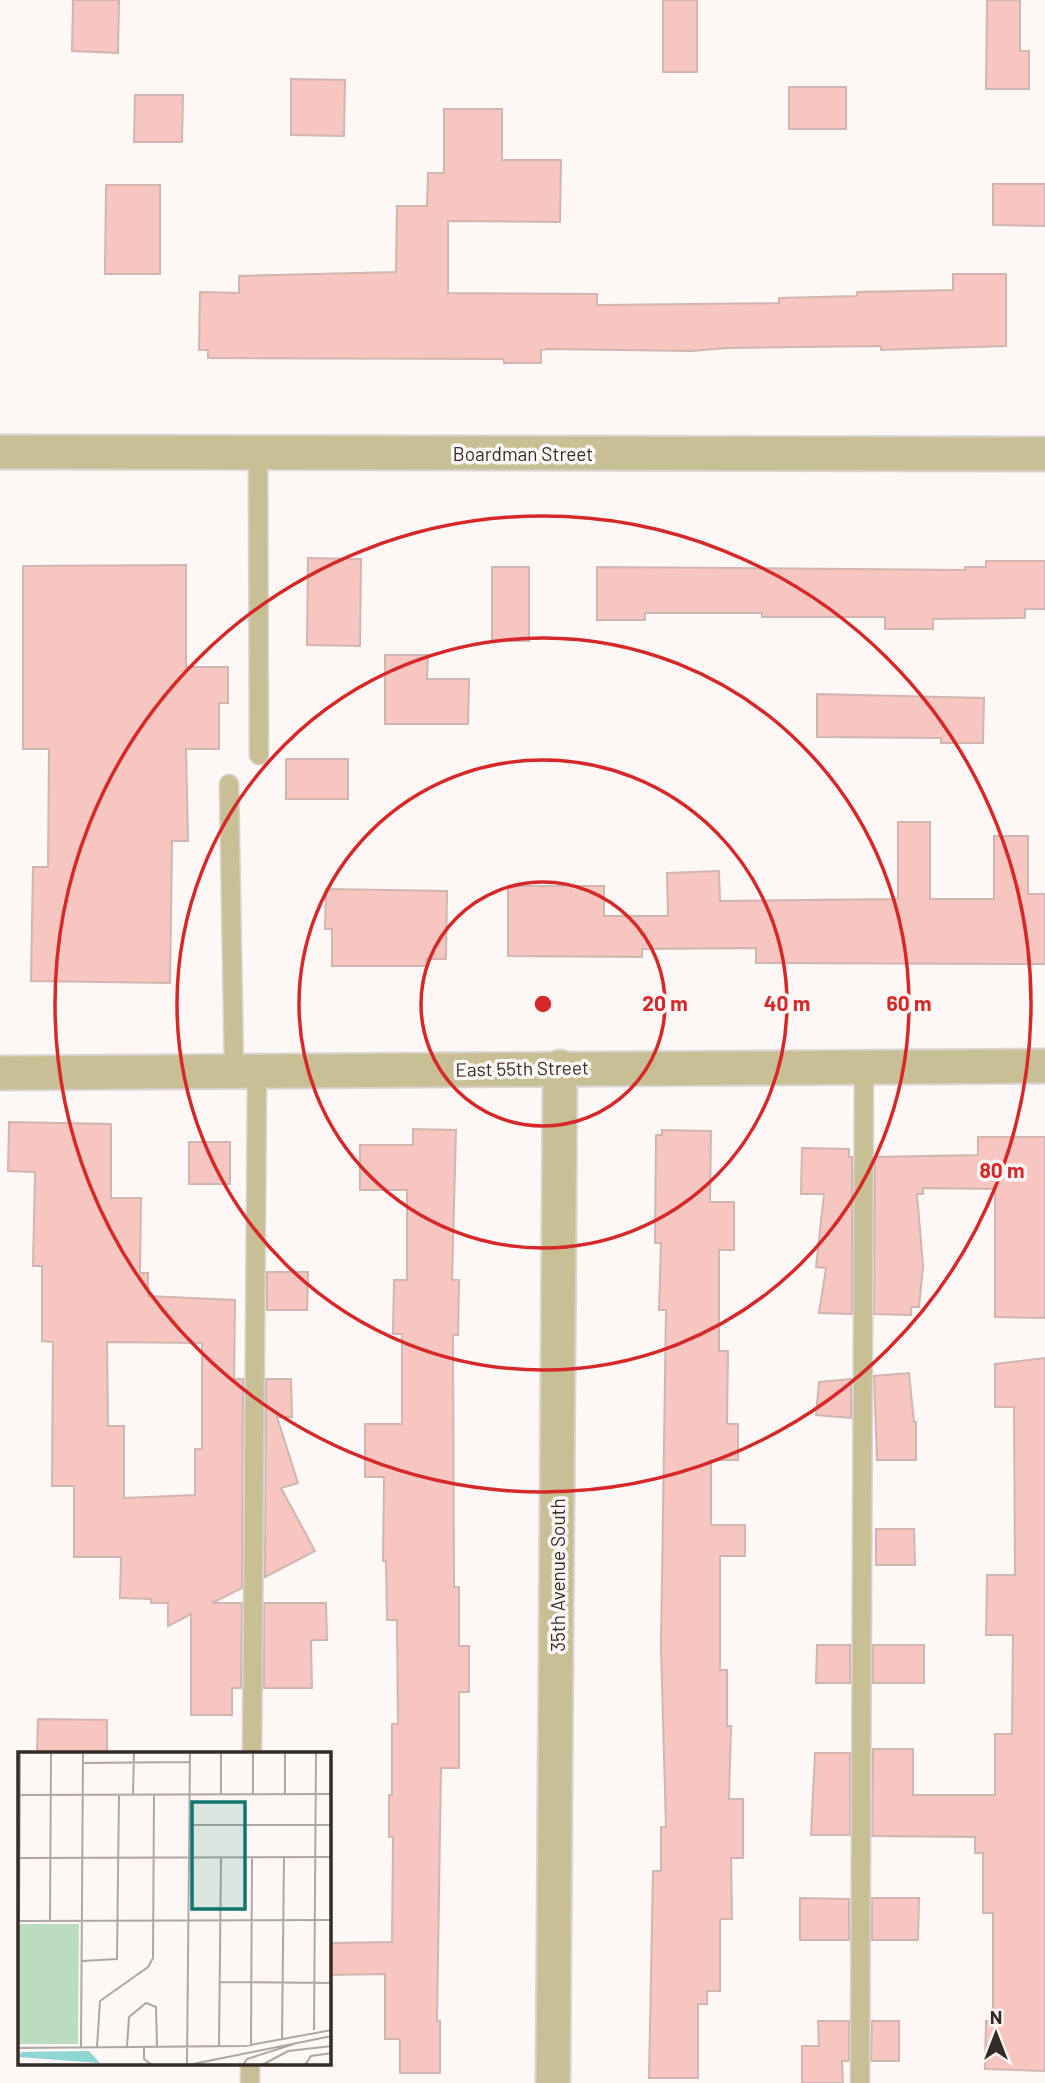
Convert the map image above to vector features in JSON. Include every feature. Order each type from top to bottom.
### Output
[{"type":"street","name":"Boardman Street","points":[[0,452],[1045,454]]},
{"type":"street","name":"East 55th Street","points":[[0,1073],[560,1067],[1045,1066]]},
{"type":"street","name":"35th Avenue South","points":[[554,2083],[560,1067]]},
{"type":"lane","points":[[258,452],[259,755]]},
{"type":"lane","points":[[229,784],[246,1072],[252,1752]]},
{"type":"lane","points":[[860,2083],[864,1067]]},
{"type":"building","points":[[73,0],[119,0],[118,53],[72,51]]},
{"type":"building","points":[[663,0],[697,0],[697,72],[663,72]]},
{"type":"building","points":[[987,0],[1020,0],[1020,51],[1029,51],[1029,89],[986,89]]},
{"type":"building","points":[[291,79],[345,80],[344,136],[291,135]]},
{"type":"building","points":[[789,87],[846,87],[846,129],[789,129]]},
{"type":"building","points":[[135,95],[183,95],[182,142],[134,142]]},
{"type":"building","points":[[444,109],[502,109],[502,160],[561,160],[560,222],[448,221],[448,293],[597,294],[597,305],[779,303],[779,298],[857,296],[857,292],[953,290],[953,274],[1006,274],[1006,346],[881,350],[881,346],[692,351],[548,349],[541,350],[541,363],[504,363],[504,359],[208,358],[208,350],[199,350],[200,292],[239,293],[239,276],[396,272],[397,206],[427,206],[428,173],[444,173]]},
{"type":"building","points":[[993,184],[1045,184],[1045,226],[993,225]]},
{"type":"building","points":[[106,185],[160,185],[160,274],[105,274]]},
{"type":"building","points":[[308,558],[361,559],[360,646],[307,645]]},
{"type":"building","points":[[986,561],[1045,561],[1045,609],[1025,609],[1025,618],[933,619],[933,629],[885,629],[885,617],[762,617],[762,613],[645,613],[645,620],[597,620],[597,567],[965,570],[965,567],[986,567]]},
{"type":"building","points":[[186,565],[186,667],[228,667],[228,703],[219,703],[219,749],[186,749],[188,841],[172,841],[170,983],[31,981],[33,867],[48,867],[49,749],[23,749],[23,566]]},
{"type":"building","points":[[492,567],[529,567],[529,641],[492,641]]},
{"type":"building","points":[[385,655],[428,655],[427,679],[469,679],[468,724],[385,724]]},
{"type":"building","points":[[817,694],[984,698],[983,743],[941,743],[941,738],[817,737]]},
{"type":"building","points":[[286,759],[348,759],[348,799],[286,799]]},
{"type":"building","points":[[898,822],[930,822],[930,899],[994,899],[994,836],[1028,836],[1028,894],[1045,894],[1045,964],[756,963],[756,948],[642,949],[642,957],[508,956],[508,886],[604,886],[604,916],[668,916],[667,873],[719,871],[720,901],[898,899]]},
{"type":"building","points":[[326,889],[447,891],[446,959],[426,959],[426,966],[332,966],[332,929],[325,929]]},
{"type":"building","points":[[9,1122],[111,1124],[111,1198],[141,1198],[140,1273],[148,1273],[148,1296],[235,1300],[234,1379],[243,1379],[242,1588],[212,1603],[242,1603],[241,1688],[232,1688],[232,1715],[191,1715],[191,1614],[168,1626],[168,1603],[151,1603],[151,1599],[120,1598],[121,1557],[74,1557],[74,1486],[52,1486],[53,1342],[42,1341],[42,1266],[33,1266],[35,1172],[8,1171]],"holes":[[[107,1342],[202,1343],[202,1449],[195,1449],[195,1495],[124,1498],[124,1426],[108,1426]]]},
{"type":"building","points":[[413,1129],[456,1130],[452,1280],[459,1280],[458,1335],[453,1335],[454,1587],[459,1587],[459,1646],[469,1646],[469,1692],[459,1692],[459,1768],[441,1768],[437,2021],[440,2021],[440,2073],[400,2073],[400,2039],[385,2039],[385,1974],[331,1975],[331,1943],[392,1942],[393,1837],[389,1837],[389,1795],[392,1795],[392,1724],[398,1724],[397,1620],[387,1620],[386,1561],[383,1561],[384,1477],[365,1477],[365,1424],[402,1424],[402,1334],[393,1334],[394,1280],[407,1280],[407,1190],[360,1190],[360,1145],[413,1145]]},
{"type":"building","points":[[662,1130],[711,1131],[710,1202],[734,1202],[734,1250],[719,1250],[719,1351],[728,1351],[727,1424],[738,1424],[738,1460],[711,1460],[711,1525],[745,1525],[745,1556],[720,1556],[720,1670],[727,1670],[727,1726],[731,1726],[729,1799],[743,1799],[743,1858],[731,1858],[732,1919],[720,1919],[720,1991],[707,1991],[707,2004],[698,2004],[698,2078],[649,2078],[653,1871],[661,1871],[661,1827],[666,1827],[661,1647],[666,1310],[659,1310],[661,1243],[655,1243],[656,1135],[662,1135]]},
{"type":"building","points":[[978,1137],[1045,1137],[1045,1318],[995,1317],[995,1189],[923,1188],[923,1194],[917,1194],[923,1266],[919,1307],[911,1307],[911,1315],[874,1314],[875,1157],[978,1155]]},
{"type":"building","points":[[189,1142],[230,1142],[230,1184],[189,1184]]},
{"type":"building","points":[[802,1148],[849,1149],[849,1157],[852,1157],[852,1314],[819,1313],[826,1268],[816,1267],[824,1194],[801,1194]]},
{"type":"building","points":[[267,1272],[308,1272],[307,1310],[267,1310]]},
{"type":"building","points":[[1045,1358],[1045,2071],[985,2069],[986,2021],[993,2021],[993,1913],[983,1913],[983,1853],[975,1853],[975,1837],[872,1836],[873,1749],[913,1749],[913,1795],[995,1795],[995,1734],[1012,1734],[1013,1635],[986,1635],[987,1575],[1015,1575],[1014,1407],[995,1407],[995,1364]]},
{"type":"building","points":[[909,1373],[916,1422],[916,1460],[877,1460],[874,1376]]},
{"type":"building","points":[[266,1379],[291,1379],[292,1417],[277,1417],[298,1483],[281,1488],[315,1551],[265,1577]]},
{"type":"building","points":[[851,1379],[851,1418],[816,1415],[819,1382]]},
{"type":"building","points":[[876,1529],[914,1529],[915,1565],[876,1565]]},
{"type":"building","points":[[264,1603],[326,1603],[327,1640],[311,1640],[312,1688],[264,1688]]},
{"type":"building","points":[[817,1645],[850,1645],[850,1683],[816,1683]]},
{"type":"building","points":[[873,1645],[924,1645],[924,1683],[873,1683]]},
{"type":"building","points":[[38,1719],[107,1720],[107,1752],[37,1752]]},
{"type":"building","points":[[815,1753],[850,1753],[850,1835],[811,1835]]},
{"type":"building","points":[[800,1898],[849,1899],[849,1940],[800,1940]]},
{"type":"building","points":[[872,1898],[919,1898],[918,1940],[872,1940]]},
{"type":"building","points":[[818,2021],[849,2021],[849,2061],[842,2061],[843,2083],[802,2083],[802,2046],[819,2046]]},
{"type":"building","points":[[872,2021],[899,2021],[899,2061],[871,2061]]}]
